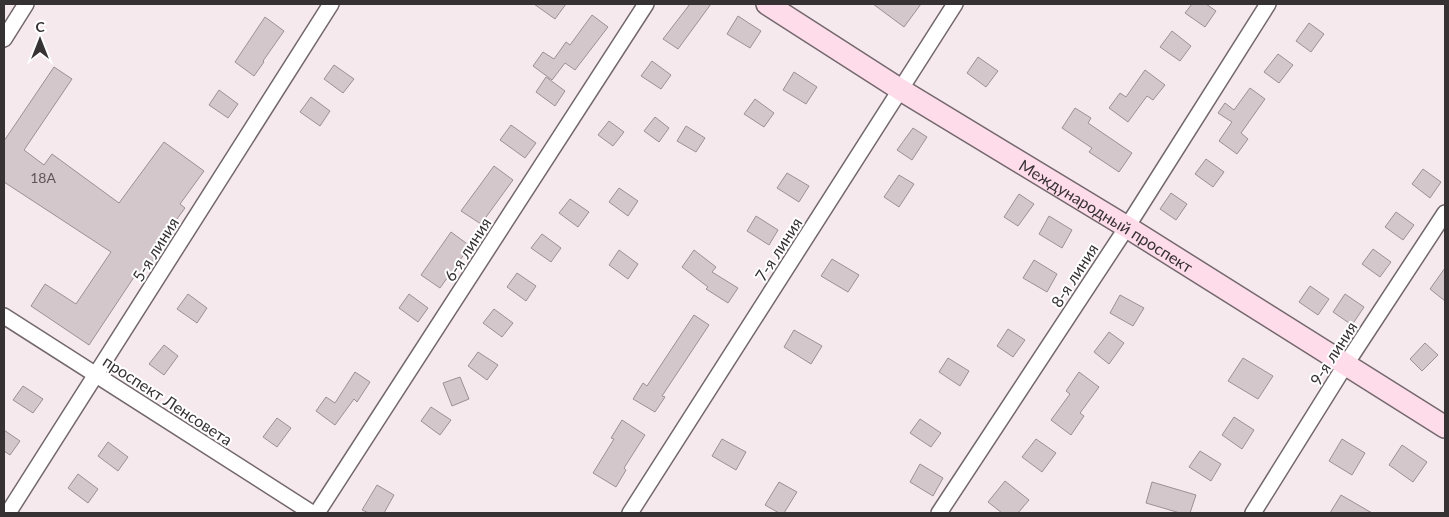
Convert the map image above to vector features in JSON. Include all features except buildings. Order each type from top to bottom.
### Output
[{"type":"street","points":[[4,39],[26,4]]},
{"type":"street","name":"5-я линия","points":[[8,513],[331,4]]},
{"type":"street","name":"6-я линия","points":[[317,513],[646,4]]},
{"type":"street","name":"Международный проспект","points":[[767,4],[901,90],[1127,227],[1445,427]]},
{"type":"street","name":"7-я линия","points":[[630,513],[955,4]]},
{"type":"street","name":"8-я линия","points":[[939,513],[1127,227],[1268,4]]},
{"type":"street","name":"9-я линия","points":[[1253,513],[1346,364],[1445,213]]},
{"type":"street","name":"проспект Ленсовета","points":[[4,316],[312,513]]}]
